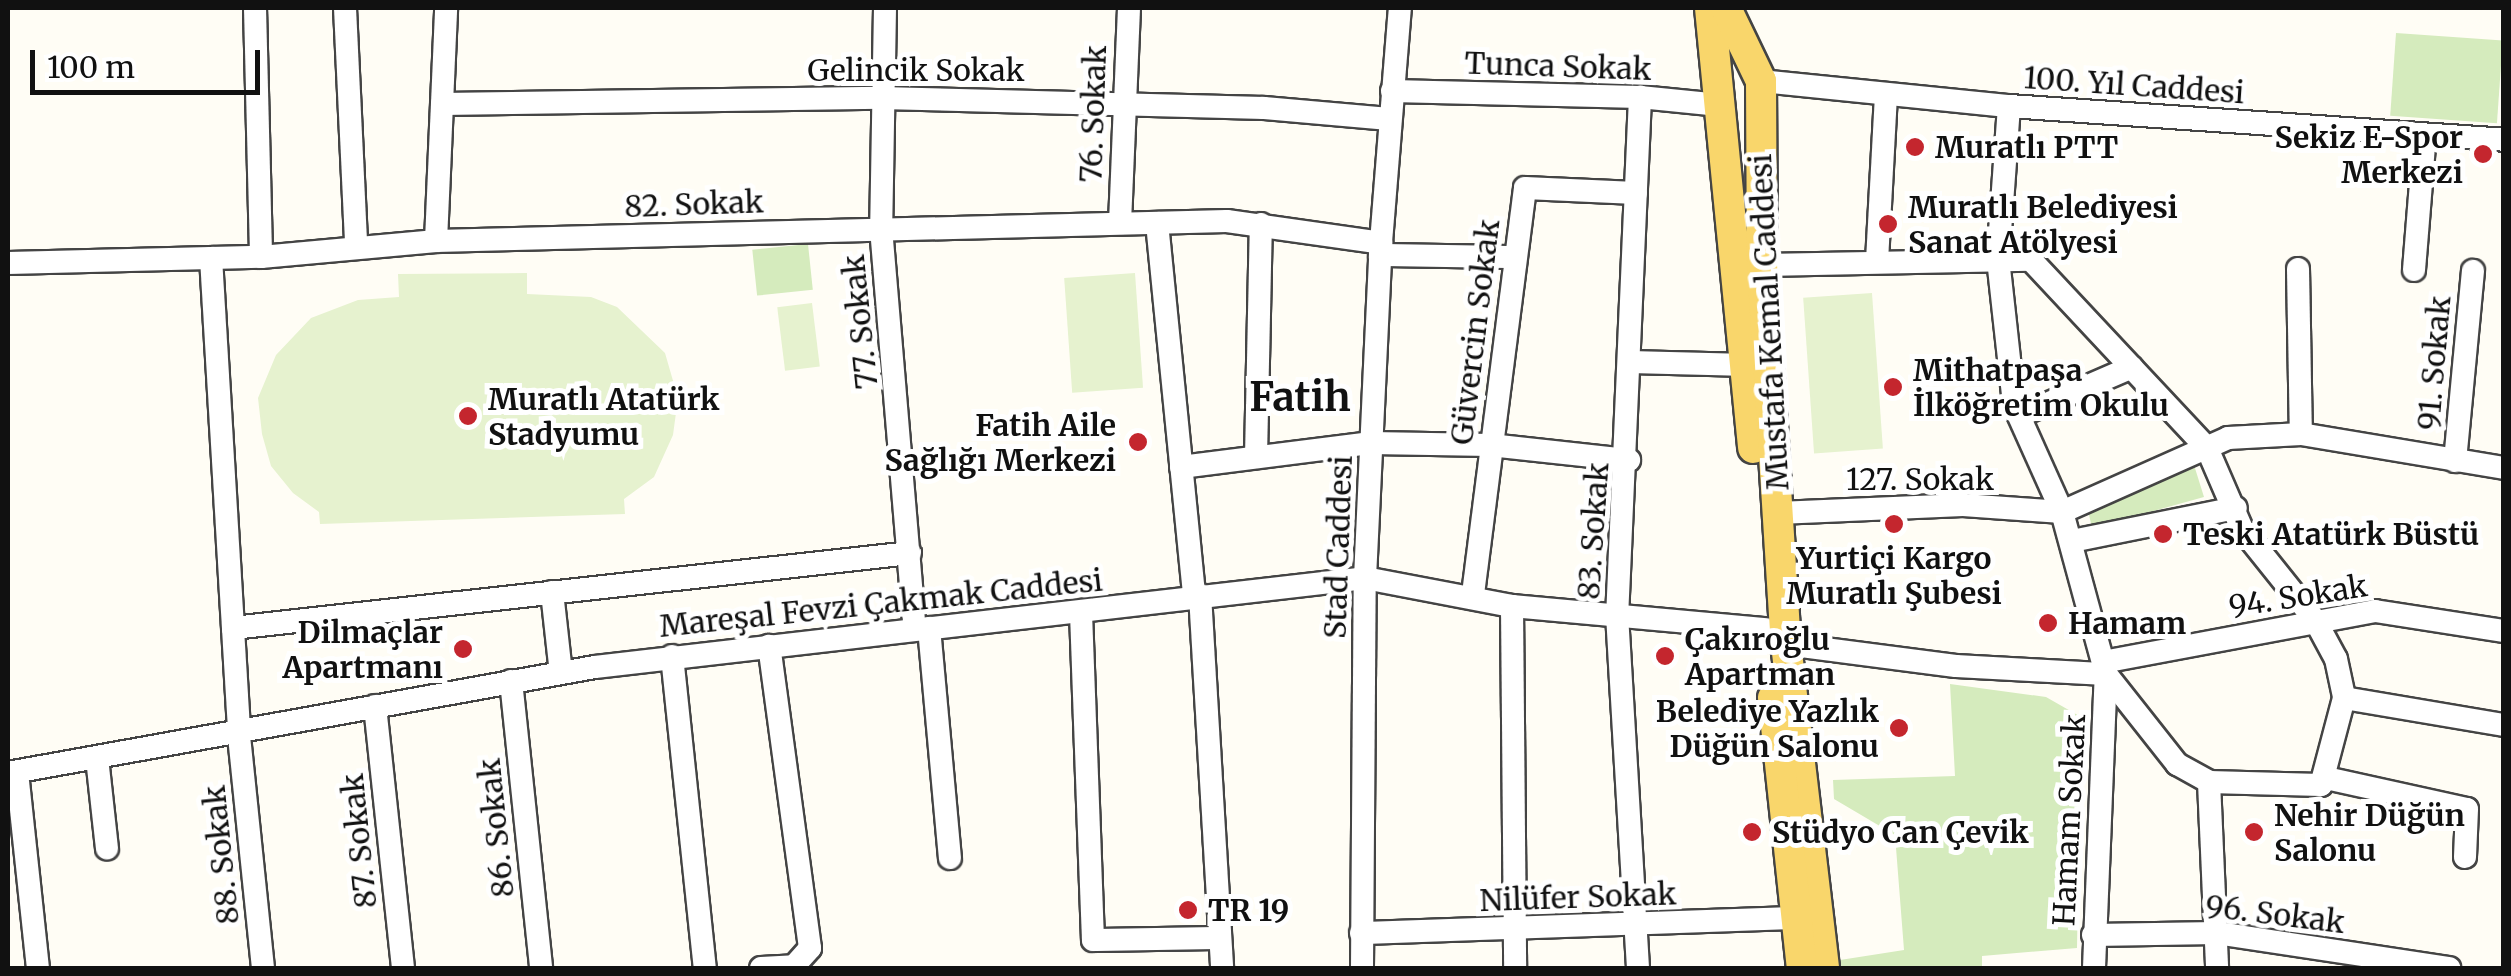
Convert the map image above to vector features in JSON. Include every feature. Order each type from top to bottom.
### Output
[{"type":"main road","name":"Mustafa Kemal Caddesi","points":[[1710,8],[1812,960]]},
{"type":"main road","name":"Mustafa Kemal Caddesi","points":[[1726,8],[1758,79],[1762,265],[1778,513],[1776,637]]},
{"type":"main road","points":[[1716,60],[1758,79]]},
{"type":"main road","points":[[1720,105],[1758,79]]},
{"type":"main road","name":"Mustafa Kemal Caddesi","points":[[1797,812],[1796,918],[1812,960]]},
{"type":"street","points":[[255,8],[260,257]]},
{"type":"street","points":[[345,8],[356,245]]},
{"type":"street","points":[[436,241],[446,8]]},
{"type":"street","name":"77. Sokak","points":[[886,8],[881,228],[910,553],[950,858]]},
{"type":"street","name":"76. Sokak","points":[[1120,223],[1121,103],[1128,8]]},
{"type":"street","name":"Stad Caddesi","points":[[1362,968],[1365,578],[1380,249],[1400,8]]},
{"type":"street","name":"100. Yıl Caddesi","points":[[1758,79],[1886,96],[2504,140]]},
{"type":"street","name":"Tunca Sokak","points":[[1392,91],[1640,96],[1720,105]]},
{"type":"street","name":"83. Sokak","points":[[1638,968],[1617,618],[1629,460],[1640,96]]},
{"type":"street","points":[[1878,261],[1886,96]]},
{"type":"street","name":"Gelincik Sokak","points":[[442,104],[881,98],[1121,103],[1390,119]]},
{"type":"street","points":[[2009,106],[1998,258],[2008,371],[2020,416],[2072,542],[2105,668],[2177,764],[2209,782],[2323,782],[2467,808],[2464,857]]},
{"type":"street","points":[[2414,270],[2424,147]]},
{"type":"street","name":"Güvercin Sokak","points":[[1473,594],[1512,257],[1525,188],[1636,194]]},
{"type":"street","name":"82. Sokak","points":[[8,263],[260,257],[356,245],[436,241],[1120,223],[1261,224],[1380,249],[1512,257]]},
{"type":"street","points":[[1157,223],[1196,595],[1222,968]]},
{"type":"street","points":[[1256,457],[1261,224]]},
{"type":"street","name":"88. Sokak","points":[[211,258],[239,736],[262,968]]},
{"type":"street","points":[[1762,265],[2031,260],[2207,448],[2236,508],[2242,530],[2314,620],[2336,659],[2344,698],[2323,782]]},
{"type":"street","points":[[2298,268],[2301,434]]},
{"type":"street","name":"91. Sokak","points":[[2454,461],[2473,271]]},
{"type":"street","points":[[1632,362],[1748,365]]},
{"type":"street","points":[[2020,416],[2132,368]]},
{"type":"street","points":[[2062,512],[2228,438],[2301,434],[2504,468]]},
{"type":"street","points":[[1181,466],[1371,444],[1490,445],[1629,460]]},
{"type":"street","name":"127. Sokak","points":[[1778,513],[1963,505],[2062,512]]},
{"type":"street","points":[[2072,542],[2236,508]]},
{"type":"street","points":[[233,628],[910,553]]},
{"type":"street","name":"Mareşal Fevzi Çakmak Caddesi","points":[[12,773],[239,736],[511,681],[672,656],[1081,613],[1196,595],[1365,578],[1473,594],[1512,606],[1776,637]]},
{"type":"street","points":[[552,592],[561,673]]},
{"type":"street","points":[[1512,606],[1516,968]]},
{"type":"street","name":"94. Sokak","points":[[1776,637],[1956,666],[2105,668],[2314,620],[2376,610],[2504,630]]},
{"type":"street","points":[[1081,613],[1093,940],[1220,938]]},
{"type":"street","points":[[762,968],[794,966],[810,948],[770,646]]},
{"type":"street","points":[[672,656],[705,968]]},
{"type":"street","name":"Hamam Sokak","points":[[2094,968],[2105,668]]},
{"type":"street","name":"86. Sokak","points":[[511,681],[541,968]]},
{"type":"street","points":[[2344,698],[2504,725]]},
{"type":"street","name":"87. Sokak","points":[[375,706],[403,968]]},
{"type":"street","points":[[97,758],[106,848]]},
{"type":"street","points":[[12,773],[38,968]]},
{"type":"street","points":[[2209,782],[2216,968]]},
{"type":"street","name":"Nilüfer Sokak","points":[[1361,932],[1796,918]]},
{"type":"street","name":"96. Sokak","points":[[2093,935],[2217,933],[2449,968]]},
{"type":"green space","points":[[2396,33],[2503,40],[2497,123],[2390,116]]},
{"type":"green space","points":[[808,244],[813,290],[757,296],[752,250]]},
{"type":"green space","name":"Muratlı Atatürk Stadyumu","points":[[527,273],[527,294],[591,297],[617,307],[665,353],[678,398],[673,435],[654,477],[624,499],[625,514],[320,524],[319,512],[293,493],[271,466],[262,434],[258,398],[276,355],[311,318],[358,300],[399,297],[398,274]]},
{"type":"green space","points":[[1135,273],[1143,388],[1072,393],[1064,278]]},
{"type":"green space","points":[[1872,293],[1883,449],[1814,453],[1803,298]]},
{"type":"green space","points":[[812,303],[820,367],[785,371],[777,307]]},
{"type":"green space","points":[[2194,465],[2204,497],[2092,528],[2087,506]]},
{"type":"green space","points":[[1950,684],[2046,697],[2081,717],[2077,948],[1982,956],[1982,968],[1841,968],[1840,960],[1904,950],[1895,835],[1834,799],[1833,780],[1955,776]]},
{"type":"place","name":"Muratlı PTT","points":[[1915,147]]},
{"type":"place","name":"Sekiz E-Spor Merkezi","points":[[2483,154]]},
{"type":"place","name":"Muratlı Belediyesi Sanat Atölyesi","points":[[1888,224]]},
{"type":"place","name":"Mithatpaşa İlköğretim Okulu","points":[[1893,387]]},
{"type":"place","name":"Muratlı Atatürk Stadyumu","points":[[468,416]]},
{"type":"place","name":"Fatih Aile Sağlığı Merkezi","points":[[1138,442]]},
{"type":"place","name":"Yurtiçi Kargo Muratlı Şubesi","points":[[1894,524]]},
{"type":"place","name":"Teski Atatürk Büstü","points":[[2163,534]]},
{"type":"place","name":"Hamam","points":[[2048,623]]},
{"type":"place","name":"Dilmaçlar Apartmanı","points":[[463,649]]},
{"type":"place","name":"Çakıroğlu Apartman","points":[[1665,656]]},
{"type":"place","name":"Belediye Yazlık Düğün Salonu","points":[[1899,728]]},
{"type":"place","name":"Stüdyo Can Çevik","points":[[1752,832]]},
{"type":"place","name":"Nehir Düğün Salonu","points":[[2254,832]]},
{"type":"place","name":"TR 19","points":[[1188,910]]},
{"type":"district","name":"Fatih","points":[[1300,397]]}]
